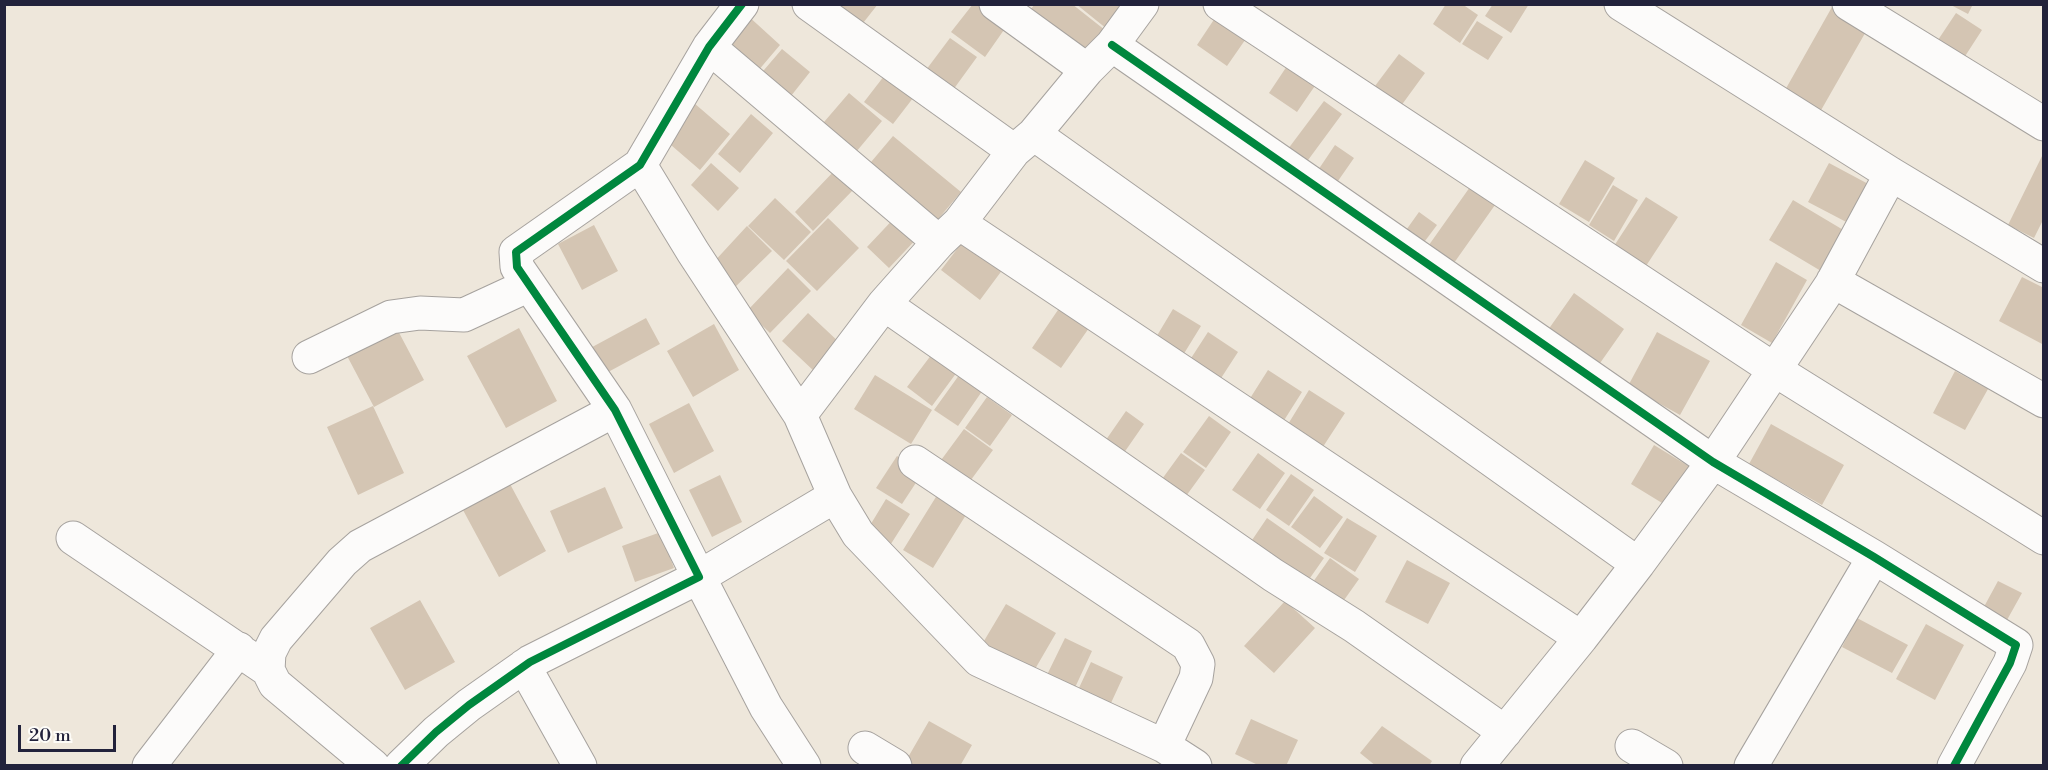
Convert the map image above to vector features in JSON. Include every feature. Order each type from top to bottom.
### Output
[{"type":"street","points":[[742,4],[709,47],[640,165],[516,252],[517,267],[615,410],[766,707],[804,765]]},
{"type":"street","points":[[809,4],[1024,143],[1638,564]]},
{"type":"street","points":[[996,4],[1087,70]]},
{"type":"street","points":[[800,415],[884,304],[949,232],[1087,70],[1112,45],[1142,4]]},
{"type":"street","points":[[1220,4],[1775,370],[2043,538]]},
{"type":"street","points":[[1621,4],[1891,174],[2043,266]]},
{"type":"street","points":[[1849,4],[2043,124]]},
{"type":"street","points":[[1112,45],[1713,462],[1874,557],[2016,645],[2010,663],[1954,765]]},
{"type":"street","points":[[709,47],[949,232],[1581,638]]},
{"type":"street","points":[[640,165],[693,252],[800,415],[835,496],[858,534],[979,660],[1164,746],[1194,765]]},
{"type":"street","points":[[1476,765],[1581,638],[1713,462],[1833,281],[1891,174]]},
{"type":"street","points":[[1833,281],[2043,401]]},
{"type":"street","points":[[309,357],[391,317],[420,313],[464,315],[529,285]]},
{"type":"street","points":[[884,304],[1273,575],[1354,626],[1505,732]]},
{"type":"street","points":[[268,670],[269,653],[276,639],[342,562],[360,546],[615,410]]},
{"type":"street","points":[[915,462],[1188,645],[1197,664],[1196,678],[1164,746]]},
{"type":"street","points":[[401,765],[469,705],[524,666],[699,577],[835,496]]},
{"type":"street","points":[[73,538],[268,670],[275,684],[374,765]]},
{"type":"street","points":[[1751,765],[1874,557]]},
{"type":"street","points":[[149,765],[239,649]]},
{"type":"street","points":[[524,666],[580,765]]},
{"type":"street","points":[[1632,746],[1666,765]]},
{"type":"street","points":[[865,748],[895,765]]},
{"type":"building","points":[[832,4],[878,4],[856,32]]},
{"type":"building","points":[[973,4],[981,4],[1006,27],[985,57],[951,32]]},
{"type":"building","points":[[1035,4],[1072,4],[1110,34],[1092,57],[1030,10]]},
{"type":"building","points":[[1076,4],[1127,4],[1107,29]]},
{"type":"building","points":[[1446,4],[1462,4],[1478,15],[1460,43],[1433,24]]},
{"type":"building","points":[[1493,4],[1529,4],[1511,33],[1485,16]]},
{"type":"building","points":[[1949,4],[1973,4],[1968,14]]},
{"type":"building","points":[[1832,7],[1868,28],[1820,112],[1784,92]]},
{"type":"building","points":[[1221,9],[1252,30],[1227,66],[1197,45]]},
{"type":"building","points":[[1956,13],[1982,30],[1960,64],[1934,46]]},
{"type":"building","points":[[746,14],[780,45],[752,78],[717,48]]},
{"type":"building","points":[[1477,21],[1503,37],[1488,60],[1462,44]]},
{"type":"building","points":[[950,38],[977,57],[953,90],[926,70]]},
{"type":"building","points":[[782,49],[810,72],[787,101],[758,77]]},
{"type":"building","points":[[1399,54],[1425,73],[1398,110],[1372,90]]},
{"type":"building","points":[[1293,57],[1321,77],[1297,112],[1269,93]]},
{"type":"building","points":[[891,67],[920,89],[893,124],[864,102]]},
{"type":"building","points":[[849,93],[882,121],[851,158],[818,129]]},
{"type":"building","points":[[1324,101],[1342,114],[1300,171],[1282,157]]},
{"type":"building","points":[[694,103],[730,134],[700,170],[664,139]]},
{"type":"building","points":[[751,114],[773,133],[740,173],[718,154]]},
{"type":"building","points":[[893,136],[961,192],[934,224],[866,168]]},
{"type":"building","points":[[1335,145],[1354,158],[1331,191],[1312,179]]},
{"type":"building","points":[[2044,152],[2044,218],[2034,238],[2008,225]]},
{"type":"building","points":[[1585,160],[1615,178],[1589,222],[1559,204]]},
{"type":"building","points":[[711,163],[739,188],[718,211],[691,185]]},
{"type":"building","points":[[1829,163],[1872,186],[1852,225],[1808,202]]},
{"type":"building","points":[[836,169],[855,188],[813,231],[795,212]]},
{"type":"building","points":[[1613,185],[1638,200],[1614,241],[1589,225]]},
{"type":"building","points":[[1470,187],[1495,205],[1449,270],[1424,252]]},
{"type":"building","points":[[1646,197],[1678,217],[1646,266],[1614,246]]},
{"type":"building","points":[[775,198],[811,232],[784,260],[748,226]]},
{"type":"building","points":[[1793,200],[1845,231],[1821,271],[1769,240]]},
{"type":"building","points":[[900,212],[922,233],[889,268],[867,247]]},
{"type":"building","points":[[1419,212],[1437,225],[1416,253],[1399,240]]},
{"type":"building","points":[[828,218],[859,248],[817,291],[786,261]]},
{"type":"building","points":[[594,225],[618,271],[582,290],[558,244]]},
{"type":"building","points":[[747,226],[772,251],[729,293],[711,265]]},
{"type":"building","points":[[964,240],[1003,269],[980,300],[941,270]]},
{"type":"building","points":[[1776,262],[1807,280],[1772,343],[1741,325]]},
{"type":"building","points":[[788,268],[811,291],[770,333],[747,311]]},
{"type":"building","points":[[2022,277],[2044,288],[2044,345],[1999,321]]},
{"type":"building","points":[[1574,293],[1624,329],[1598,366],[1548,330]]},
{"type":"building","points":[[1060,307],[1089,328],[1061,368],[1032,348]]},
{"type":"building","points":[[1173,309],[1201,326],[1180,360],[1152,344]]},
{"type":"building","points":[[808,313],[841,344],[815,372],[782,341]]},
{"type":"building","points":[[646,318],[660,344],[597,378],[583,352]]},
{"type":"building","points":[[714,324],[739,370],[693,397],[667,351]]},
{"type":"building","points":[[395,325],[424,380],[374,407],[345,352]]},
{"type":"building","points":[[519,328],[557,401],[506,428],[467,356]]},
{"type":"building","points":[[1208,332],[1238,352],[1214,389],[1184,369]]},
{"type":"building","points":[[1657,332],[1710,361],[1680,415],[1628,386]]},
{"type":"building","points":[[935,350],[960,368],[932,406],[907,387]]},
{"type":"building","points":[[1268,370],[1302,392],[1276,433],[1242,411]]},
{"type":"building","points":[[962,371],[985,387],[958,426],[934,410]]},
{"type":"building","points":[[1955,371],[1988,389],[1965,430],[1933,413]]},
{"type":"building","points":[[875,375],[932,410],[911,444],[854,409]]},
{"type":"building","points":[[1309,390],[1345,413],[1317,456],[1282,434]]},
{"type":"building","points":[[987,397],[1012,415],[990,446],[965,428]]},
{"type":"building","points":[[689,403],[714,451],[674,473],[649,424]]},
{"type":"building","points":[[373,406],[404,473],[358,495],[327,427]]},
{"type":"building","points":[[1126,411],[1144,424],[1119,460],[1101,447]]},
{"type":"building","points":[[1209,416],[1231,432],[1206,468],[1183,452]]},
{"type":"building","points":[[1771,424],[1844,465],[1822,505],[1749,464]]},
{"type":"building","points":[[964,429],[993,450],[965,488],[936,467]]},
{"type":"building","points":[[1654,445],[1690,467],[1667,506],[1631,484]]},
{"type":"building","points":[[1181,453],[1205,470],[1181,503],[1157,486]]},
{"type":"building","points":[[1258,453],[1285,473],[1260,509],[1232,490]]},
{"type":"building","points":[[897,456],[923,472],[902,504],[876,488]]},
{"type":"building","points":[[1291,474],[1314,490],[1289,526],[1266,510]]},
{"type":"building","points":[[720,475],[742,522],[712,537],[689,490]]},
{"type":"building","points":[[510,484],[546,551],[499,577],[463,510]]},
{"type":"building","points":[[605,487],[623,528],[568,553],[550,511]]},
{"type":"building","points":[[939,492],[969,510],[933,568],[903,550]]},
{"type":"building","points":[[1314,496],[1343,517],[1320,548],[1291,527]]},
{"type":"building","points":[[886,499],[910,514],[889,547],[866,532]]},
{"type":"building","points":[[1267,518],[1324,558],[1303,588],[1246,549]]},
{"type":"building","points":[[1347,518],[1377,536],[1355,572],[1324,553]]},
{"type":"building","points":[[661,532],[674,568],[635,582],[622,546]]},
{"type":"building","points":[[1330,558],[1359,579],[1337,610],[1308,589]]},
{"type":"building","points":[[1407,560],[1450,583],[1428,624],[1385,602]]},
{"type":"building","points":[[1998,581],[2022,593],[2002,629],[1979,616]]},
{"type":"building","points":[[420,600],[455,662],[405,690],[370,628]]},
{"type":"building","points":[[1285,601],[1315,628],[1274,673],[1244,646]]},
{"type":"building","points":[[1006,604],[1056,633],[1031,676],[981,646]]},
{"type":"building","points":[[1857,618],[1908,645],[1892,673],[1842,647]]},
{"type":"building","points":[[1926,624],[1964,645],[1935,700],[1896,679]]},
{"type":"building","points":[[1065,638],[1092,651],[1072,694],[1044,681]]},
{"type":"building","points":[[1091,662],[1123,677],[1105,716],[1073,701]]},
{"type":"building","points":[[1251,719],[1298,740],[1286,766],[1260,766],[1235,754]]},
{"type":"building","points":[[929,721],[972,745],[960,766],[903,766]]},
{"type":"building","points":[[1382,726],[1432,761],[1429,766],[1376,766],[1360,753]]},
{"type":"cycle path","points":[[401,766],[436,732],[469,705],[530,662],[699,577],[615,410],[517,267],[516,252],[640,165],[709,47],[742,4]]},
{"type":"cycle path","points":[[1112,45],[1713,462],[1874,557],[2016,645],[2010,663],[1954,766]]}]
